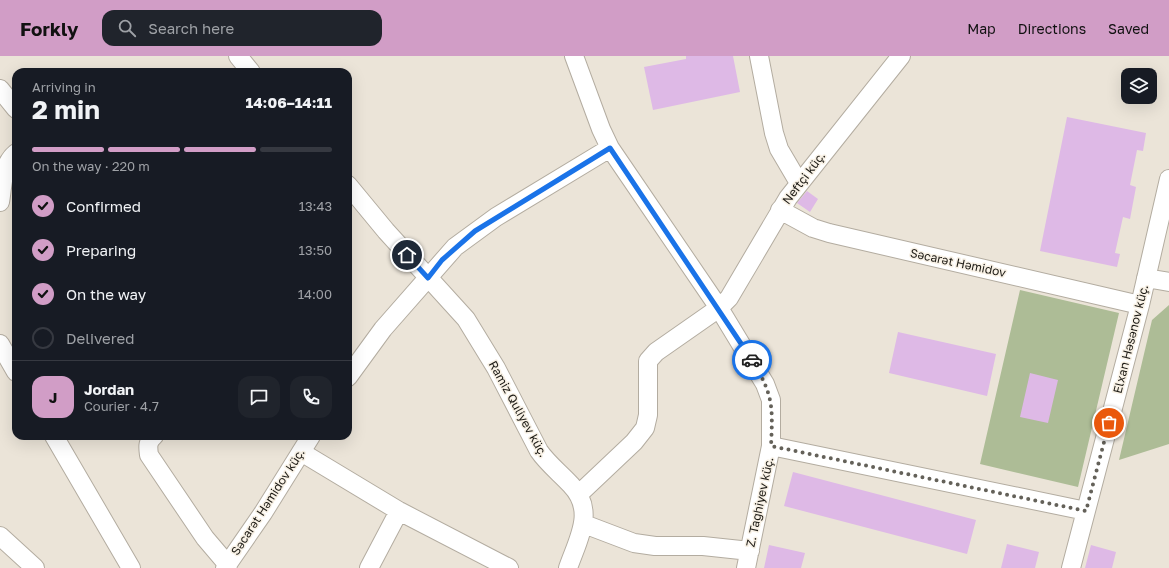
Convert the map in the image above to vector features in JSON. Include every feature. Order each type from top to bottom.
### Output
[{"type":"street","points":[[574,56],[601,129],[610,148],[719,308],[765,384],[771,400],[771,446]]},
{"type":"street","points":[[760,56],[774,133],[779,149],[799,183]]},
{"type":"street","name":"Neftçi küç.","points":[[579,494],[634,442],[645,428],[648,415],[648,361],[656,352],[719,308],[729,298],[780,210],[799,183],[901,56]]},
{"type":"street","points":[[0,89],[12,105]]},
{"type":"street","points":[[352,372],[383,329],[451,251],[475,231],[610,148]]},
{"type":"street","points":[[0,202],[6,166],[12,157]]},
{"type":"street","name":"Elxan Həsənov küç.","points":[[1072,568],[1140,305],[1169,179]]},
{"type":"street","name":"Ramiz Quliyev küç.","points":[[352,190],[386,231],[473,329],[496,368],[539,451],[579,494],[585,513],[584,524],[568,568]]},
{"type":"street","name":"Səcarət Həmidov","points":[[780,210],[814,228],[829,233],[1140,305]]},
{"type":"street","points":[[1146,278],[1169,282]]},
{"type":"street","points":[[0,344],[12,365]]},
{"type":"street","points":[[56,440],[131,568]]},
{"type":"street","points":[[150,440],[148,446],[149,455],[205,538],[227,566]]},
{"type":"street","name":"Səcarət Həmidov küç.","points":[[227,566],[308,440]]},
{"type":"street","name":"Z. Taghiyev küç.","points":[[748,560],[771,446],[1086,511]]},
{"type":"street","points":[[301,452],[399,511],[509,568]]},
{"type":"street","points":[[369,568],[399,511]]},
{"type":"street","points":[[584,524],[634,543],[656,546],[703,546],[748,560]]},
{"type":"street","points":[[0,536],[35,568]]},
{"type":"green space","points":[[1020,290],[1119,313],[1078,487],[980,464]]},
{"type":"green space","points":[[1169,305],[1169,444],[1119,460],[1152,320]]},
{"type":"building","points":[[686,56],[733,56],[740,92],[653,110],[644,67],[686,59]]},
{"type":"building","points":[[1067,117],[1146,133],[1143,151],[1137,150],[1130,185],[1136,187],[1130,219],[1123,217],[1115,253],[1120,254],[1117,267],[1040,251]]},
{"type":"building","points":[[807,191],[818,199],[810,212],[797,203]]},
{"type":"building","points":[[898,332],[996,354],[987,396],[889,373]]},
{"type":"building","points":[[1030,373],[1058,380],[1048,423],[1020,417]]},
{"type":"building","points":[[793,472],[976,520],[967,554],[784,506]]},
{"type":"building","points":[[1007,544],[1039,552],[1035,568],[1001,568]]},
{"type":"building","points":[[769,545],[805,553],[801,568],[764,568]]},
{"type":"building","points":[[1091,545],[1116,552],[1112,568],[1085,568]]},
{"type":"way so far","points":[[752,360],[765,384],[771,400],[771,446],[1002,492],[1086,511],[1109,423]]},
{"type":"route","points":[[407,255],[428,278],[442,260],[455,247],[475,231],[610,148],[719,308],[752,360]]}]
